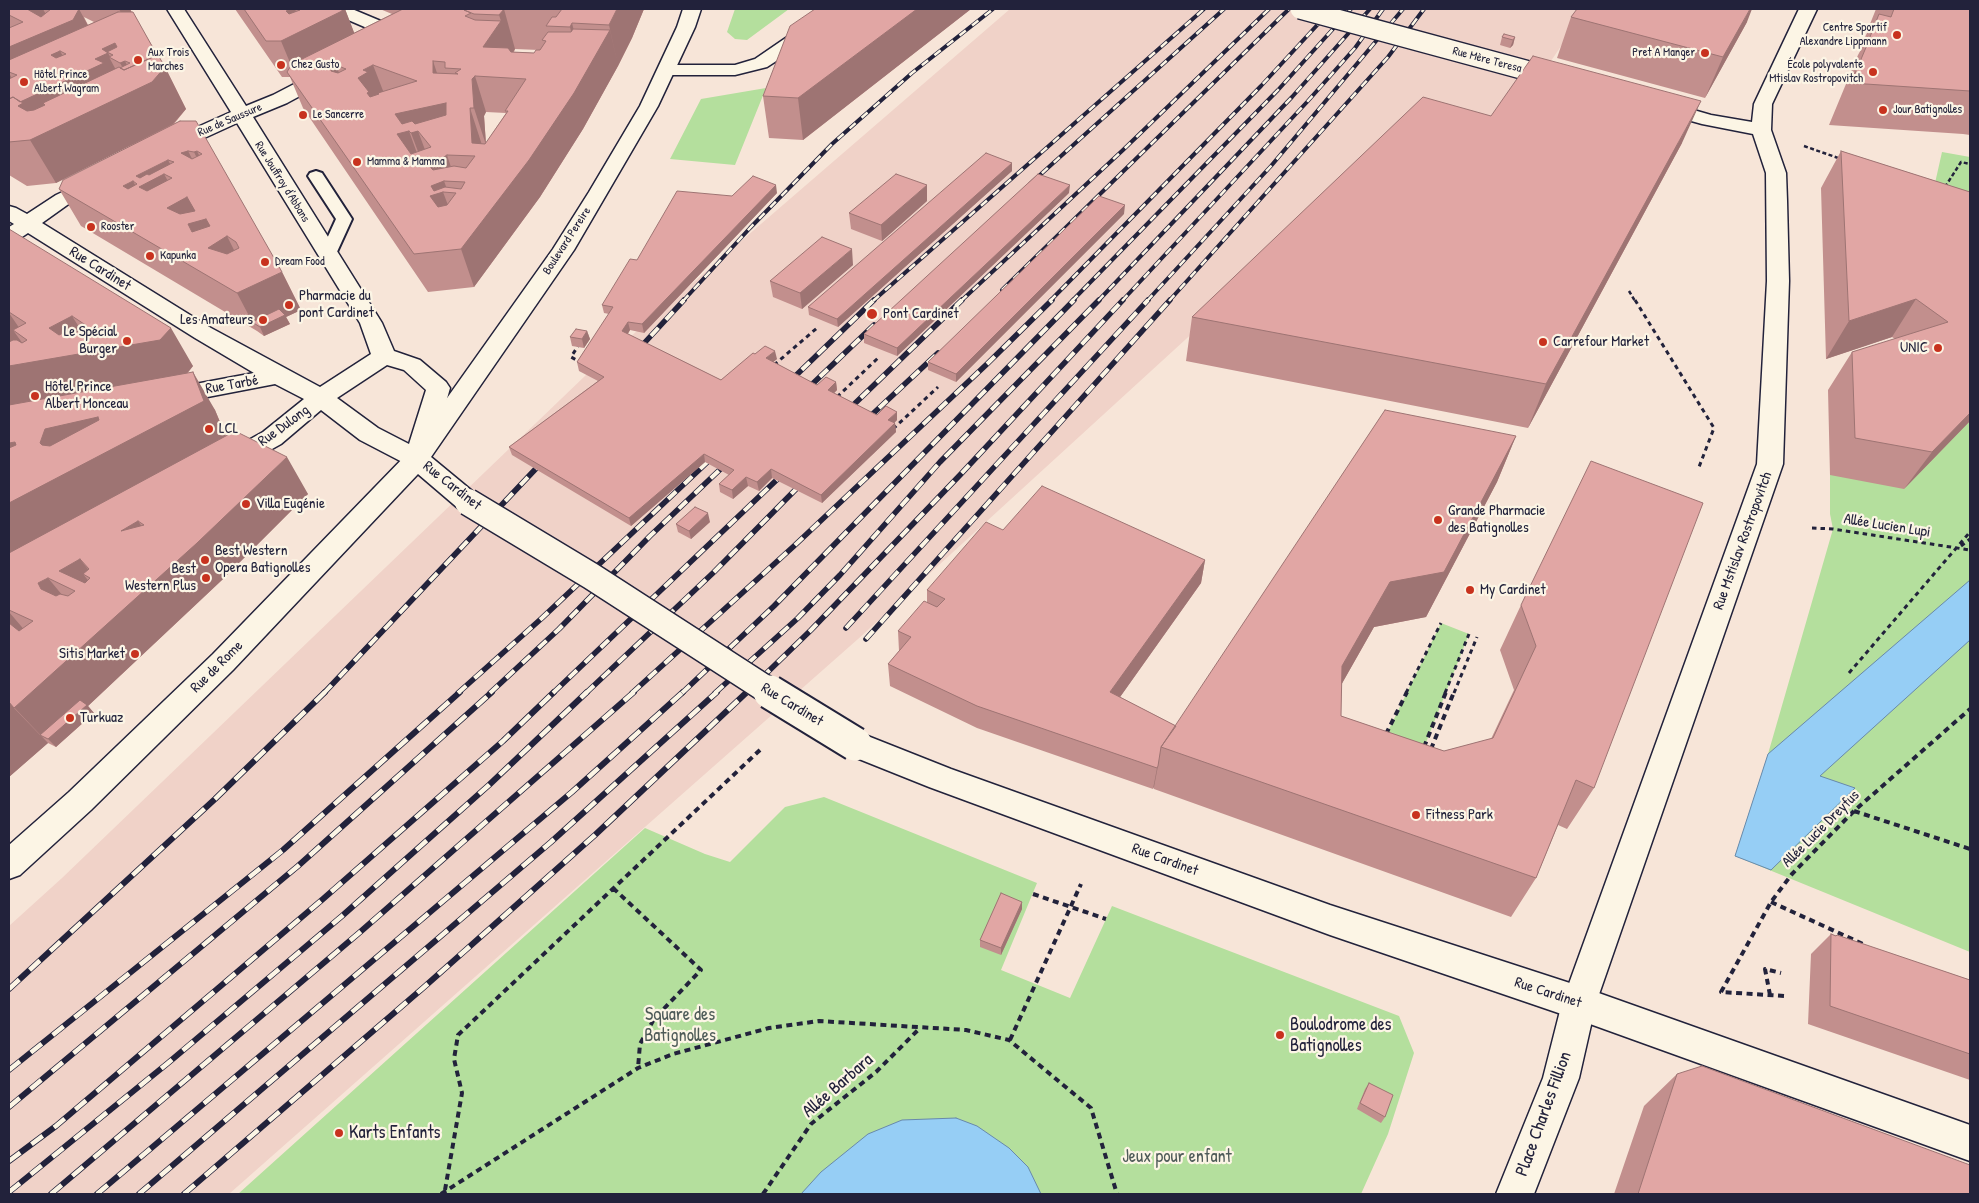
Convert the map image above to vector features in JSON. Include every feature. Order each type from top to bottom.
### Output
[{"type":"street","name":"Rue Jouffroy d'Abbans","points":[[176,9],[371,322],[384,356]]},
{"type":"street","points":[[338,9],[401,36]]},
{"type":"street","name":"Boulevard Pereire","points":[[418,459],[563,250],[649,106],[667,70],[692,9]]},
{"type":"street","points":[[667,70],[735,70],[761,63],[840,9]]},
{"type":"street","name":"Rue Mère Teresa","points":[[1300,9],[1560,80]]},
{"type":"street","name":"Rue Mstislav Rostropovitch","points":[[1579,1003],[1770,464],[1778,281],[1777,182],[1776,173],[1761,130],[1763,104],[1808,9]]},
{"type":"street","points":[[384,45],[419,27]]},
{"type":"street","name":"Rue de Saussure","points":[[149,157],[204,130],[280,99],[342,67]]},
{"type":"street","points":[[1642,101],[1710,120],[1761,130]]},
{"type":"street","points":[[15,224],[114,174]]},
{"type":"street","name":"Rue Cardinet","points":[[15,224],[278,376],[321,398]]},
{"type":"street","points":[[384,356],[412,365],[438,388],[418,459],[369,434],[321,398],[384,356]]},
{"type":"street","name":"Rue Tarbé","points":[[145,400],[278,376]]},
{"type":"street","name":"Rue Dulong","points":[[210,472],[272,438],[321,398]]},
{"type":"street","name":"Rue Cardinet","points":[[418,459],[468,502],[591,576],[787,703],[855,744],[940,778],[1321,917],[1579,1003],[1970,1143]]},
{"type":"street","name":"Rue de Rome","points":[[9,865],[80,801],[224,662],[418,459]]},
{"type":"street","name":"Place Charles Fillion","points":[[1515,1194],[1561,1078],[1579,1003]]},
{"type":"lane","points":[[316,176],[344,219],[328,254]]},
{"type":"path","points":[[1761,130],[1842,160]]},
{"type":"path","points":[[1940,194],[1961,162],[1970,164]]},
{"type":"path","points":[[1629,291],[1714,428],[1700,467]]},
{"type":"path","points":[[771,369],[817,328]]},
{"type":"path","points":[[584,338],[571,357],[584,364]]},
{"type":"path","points":[[834,401],[878,358]]},
{"type":"path","points":[[892,430],[938,387]]},
{"type":"path","name":"Allée Lucien Lupi","points":[[1812,528],[1833,529],[1969,550]]},
{"type":"path","points":[[1849,673],[1970,532]]},
{"type":"path","points":[[1958,548],[1970,539]]},
{"type":"path","points":[[1385,737],[1441,623]]},
{"type":"path","points":[[1422,752],[1469,634]]},
{"type":"path","points":[[1429,755],[1477,637]]},
{"type":"path","name":"Allée Lucie Dreyfus","points":[[1770,994],[1721,992],[1771,902],[1792,874],[1854,811],[1970,709]]},
{"type":"path","points":[[445,1190],[462,1093],[454,1059],[458,1035],[761,749]]},
{"type":"path","points":[[1854,811],[1970,849]]},
{"type":"path","points":[[1010,1040],[1082,884]]},
{"type":"path","points":[[613,888],[701,970],[654,1019],[640,1044],[638,1068]]},
{"type":"path","points":[[1033,894],[1106,920]]},
{"type":"path","points":[[1771,902],[1870,947]]},
{"type":"path","points":[[1781,973],[1765,969],[1770,994],[1784,996]]},
{"type":"path","points":[[441,1194],[638,1068],[706,1045],[769,1028],[819,1021],[966,1030],[1010,1040],[1091,1108],[1117,1194]]},
{"type":"path","name":"Allée Barbara","points":[[763,1194],[811,1124],[876,1072],[920,1028]]},
{"type":"shaded area","points":[[1010,9],[1586,9],[1553,58],[1475,157],[1408,136],[858,639],[229,1194],[9,1194],[9,926],[62,878],[586,375]]},
{"type":"green space","points":[[735,9],[789,9],[747,40],[735,39],[727,32]]},
{"type":"green space","points":[[766,88],[735,165],[670,159],[701,99]]},
{"type":"green space","points":[[1942,152],[1970,157],[1970,230],[1933,192]]},
{"type":"green space","points":[[1970,418],[1970,952],[1735,856],[1768,754],[1833,529],[1830,514],[1830,475]]},
{"type":"green space","points":[[1441,623],[1469,634],[1408,788],[1368,772]]},
{"type":"green space","name":"Square des Batignolles","points":[[824,797],[1037,883],[1001,970],[1070,998],[1112,906],[1399,1016],[1414,1053],[1388,1134],[1361,1194],[238,1194],[645,828],[705,854],[730,862],[785,807]]},
{"type":"water","points":[[1970,580],[1970,640],[1820,776],[1855,788],[1771,870],[1735,856],[1768,754]]},
{"type":"water","points":[[956,1118],[977,1126],[1009,1148],[1028,1167],[1041,1194],[801,1194],[821,1172],[868,1134],[902,1120]]},
{"type":"building","points":[[9,9],[27,9],[41,17],[51,9],[79,9],[73,20],[9,47],[9,28],[23,22],[9,15]]},
{"type":"building","points":[[244,9],[291,9],[286,11],[289,14],[300,10],[298,9],[342,9],[342,11],[281,41],[266,41]]},
{"type":"building","points":[[403,9],[467,9],[464,10],[471,13],[465,16],[475,20],[501,21],[483,47],[508,48],[511,52],[534,53],[536,50],[540,50],[546,41],[542,40],[548,32],[571,32],[573,29],[610,30],[574,93],[529,160],[461,249],[414,254],[287,72],[292,64]],"holes":[[[433,61],[445,62],[445,68],[461,69],[455,73],[458,74],[433,73]],[[336,65],[346,69],[338,73],[331,71],[331,67]],[[373,65],[417,81],[370,97],[367,93],[369,92],[358,78],[368,72],[363,70]],[[475,76],[526,79],[505,111],[508,111],[485,144],[472,143],[470,108],[474,108],[472,79]],[[446,103],[446,115],[415,124],[412,121],[402,124],[395,114]],[[418,131],[431,147],[411,154],[397,134]],[[447,155],[475,156],[466,168],[454,166],[433,170],[430,167],[441,163],[439,160]],[[444,181],[465,182],[461,189],[445,187],[434,191],[431,186]],[[443,192],[456,193],[447,205],[438,207],[430,196]]]},
{"type":"building","points":[[504,9],[499,15],[474,14],[464,10]]},
{"type":"building","points":[[562,9],[617,9],[609,25],[572,23],[570,27],[546,26],[552,17],[556,17]]},
{"type":"building","points":[[815,9],[917,9],[798,98],[763,96],[790,26]]},
{"type":"building","points":[[1577,9],[1750,9],[1723,57],[1571,17]]},
{"type":"building","points":[[1894,9],[1970,9],[1970,91],[1851,83],[1867,45],[1871,46],[1871,43],[1868,42],[1879,14],[1891,17]]},
{"type":"building","points":[[118,12],[133,12],[157,55],[124,70],[120,68],[130,63],[125,61],[120,63],[109,57],[113,55],[107,52],[117,47],[115,43],[102,49],[108,53],[95,59],[104,63],[20,102],[13,97],[9,99],[9,79],[17,75],[9,72],[9,60]],"holes":[[[60,51],[66,54],[56,58],[51,55]]]},
{"type":"building","points":[[1504,34],[1515,37],[1513,40],[1502,37]]},
{"type":"building","points":[[158,55],[165,67],[152,82],[30,140],[9,142],[9,99],[13,97],[23,103],[18,106],[27,111],[34,110],[45,105],[43,103],[119,67],[124,70]]},
{"type":"building","points":[[1533,56],[1701,101],[1546,384],[1192,317],[1423,97],[1491,116]]},
{"type":"building","points":[[180,121],[196,121],[282,272],[237,293],[59,189],[63,180]],"holes":[[[197,151],[202,154],[192,159],[181,153]],[[168,160],[174,162],[140,178],[136,176]],[[164,174],[172,178],[147,191],[139,187]],[[133,181],[137,184],[128,189],[123,186]],[[187,197],[195,211],[180,214],[167,208]],[[206,219],[210,226],[192,232],[188,224]],[[227,236],[236,242],[239,248],[227,254],[208,248]]]},
{"type":"building","name":"UNIC","points":[[1841,151],[1970,192],[1970,413],[1932,452],[1855,438],[1852,352],[1948,322],[1916,299],[1849,321]]},
{"type":"building","points":[[986,153],[1012,163],[837,319],[808,307]]},
{"type":"building","points":[[896,174],[927,185],[881,225],[849,213]]},
{"type":"building","points":[[1038,174],[1070,185],[897,348],[864,334]]},
{"type":"building","points":[[753,176],[776,185],[642,324],[628,322],[622,331],[721,380],[753,353],[755,354],[765,346],[775,351],[766,358],[817,385],[826,377],[836,382],[828,390],[877,415],[886,406],[897,412],[888,420],[895,423],[821,495],[771,469],[757,482],[746,477],[732,490],[719,484],[734,470],[704,454],[629,518],[509,447],[604,377],[577,362],[613,307],[602,305],[630,259],[637,260],[677,191],[732,196]]},
{"type":"building","points":[[1099,196],[1125,205],[956,374],[928,362]]},
{"type":"building","points":[[9,229],[171,328],[160,340],[9,366],[9,342],[17,340],[22,343],[27,340],[13,330],[26,323],[9,312]],"holes":[[[72,316],[87,326],[74,334],[70,330],[59,335],[49,328]]]},
{"type":"building","points":[[822,237],[852,249],[800,293],[770,281]]},
{"type":"building","points":[[279,309],[285,315],[260,327],[252,322]]},
{"type":"building","points":[[576,329],[587,331],[582,339],[570,337]]},
{"type":"building","points":[[193,372],[204,401],[9,503],[9,448],[16,445],[15,442],[9,443],[9,405]],"holes":[[[98,417],[99,420],[50,446],[40,443],[45,429]]]},
{"type":"building","points":[[1385,410],[1516,436],[1444,572],[1390,582],[1342,666],[1341,716],[1444,751],[1493,738],[1536,646],[1521,605],[1591,461],[1703,503],[1594,788],[1576,780],[1536,878],[1161,747]]},
{"type":"building","points":[[235,431],[287,457],[197,543],[14,708],[9,702],[9,623],[19,631],[33,621],[9,610],[9,553]],"holes":[[[138,521],[144,525],[121,531]],[[80,559],[89,569],[83,574],[90,578],[85,583],[59,571]],[[48,578],[75,591],[68,596],[60,594],[56,596],[41,589],[38,583]]]},
{"type":"building","points":[[1042,486],[1205,560],[1110,692],[1176,726],[1161,747],[1157,768],[977,706],[888,664],[911,637],[898,631],[924,601],[937,607],[945,599],[927,590],[986,522],[1003,530]]},
{"type":"building","points":[[695,507],[708,513],[689,531],[676,524]]},
{"type":"building","points":[[80,700],[87,705],[48,739],[40,735]]},
{"type":"building","points":[[1001,893],[1022,902],[1001,948],[980,940]]},
{"type":"building","points":[[1831,934],[1970,980],[1970,1054],[1830,1006]]},
{"type":"building","points":[[1702,1066],[1970,1165],[1970,1194],[1638,1194],[1677,1074]]},
{"type":"building","points":[[1369,1083],[1393,1095],[1385,1117],[1360,1103]]},
{"type":"railway","points":[[683,301],[750,228],[832,144],[912,73],[993,9]]},
{"type":"railway","points":[[873,301],[1204,9]]},
{"type":"railway","points":[[1030,184],[1224,9]]},
{"type":"railway","points":[[961,301],[1123,150],[1269,9]]},
{"type":"railway","points":[[1002,290],[1289,9]]},
{"type":"railway","points":[[1050,301],[1261,86],[1332,9]]},
{"type":"railway","points":[[1072,301],[1278,90],[1351,9]]},
{"type":"railway","points":[[1098,301],[1292,97],[1370,9]]},
{"type":"railway","points":[[1122,301],[1307,102],[1355,48],[1383,9]]},
{"type":"railway","points":[[1147,301],[1271,166],[1403,9]]},
{"type":"railway","points":[[1169,301],[1388,57],[1424,9]]},
{"type":"railway","points":[[636,352],[684,300]]},
{"type":"railway","points":[[786,385],[874,300]]},
{"type":"railway","points":[[845,413],[962,300]]},
{"type":"railway","points":[[632,693],[794,546],[1052,300]]},
{"type":"railway","points":[[682,693],[774,606],[1074,300]]},
{"type":"railway","points":[[715,693],[798,618],[840,575],[940,462],[1099,300]]},
{"type":"railway","points":[[746,693],[811,630],[960,475],[1123,300]]},
{"type":"railway","points":[[846,628],[1148,300]]},
{"type":"railway","points":[[866,639],[1170,300]]},
{"type":"railway","points":[[804,392],[874,325]]},
{"type":"railway","points":[[863,423],[938,353]]},
{"type":"railway","points":[[458,693],[542,618],[717,453]]},
{"type":"railway","points":[[324,693],[545,459]]},
{"type":"railway","points":[[490,693],[559,629],[650,536],[730,460]]},
{"type":"railway","points":[[553,693],[786,471]]},
{"type":"railway","points":[[586,693],[714,572],[806,479]]},
{"type":"railway","points":[[9,1070],[283,850],[460,692]]},
{"type":"railway","points":[[9,1107],[298,866],[492,692]]},
{"type":"railway","points":[[9,1161],[56,1126],[323,899],[503,741],[554,692]]},
{"type":"railway","points":[[9,1192],[168,1063],[342,916],[489,785],[587,692]]},
{"type":"railway","points":[[51,1194],[359,933],[634,692]]},
{"type":"railway","points":[[97,1194],[572,792],[683,692]]},
{"type":"railway","points":[[139,1194],[551,842],[717,692]]},
{"type":"railway","points":[[184,1194],[423,988],[595,835],[747,692]]},
{"type":"railway","points":[[9,989],[215,799],[324,693]]},
{"type":"place","name":"Centre Sportif Alexandre Lippmann","points":[[1897,35]]},
{"type":"place","name":"Pret A Manger","points":[[1705,53]]},
{"type":"place","name":"Aux Trois Marches","points":[[138,60]]},
{"type":"place","name":"Chez Gusto","points":[[281,65]]},
{"type":"place","name":"École polyvalente Mtislav Rostropovitch","points":[[1873,72]]},
{"type":"place","name":"Hôtel Prince Albert Wagram","points":[[24,82]]},
{"type":"place","name":"Jour Batignolles","points":[[1883,110]]},
{"type":"place","name":"Le Sancerre","points":[[303,115]]},
{"type":"place","name":"Mamma & Mamma","points":[[357,162]]},
{"type":"place","name":"Rooster","points":[[91,227]]},
{"type":"place","name":"Kapunka","points":[[150,256]]},
{"type":"place","name":"Dream Food","points":[[265,262]]},
{"type":"place","name":"Pharmacie du pont Cardinet","points":[[289,305]]},
{"type":"place","name":"Pont Cardinet","points":[[872,314]]},
{"type":"place","name":"Les Amateurs","points":[[263,320]]},
{"type":"place","name":"Le Spécial Burger","points":[[127,341]]},
{"type":"place","name":"Carrefour Market","points":[[1543,342]]},
{"type":"place","name":"UNIC","points":[[1938,348]]},
{"type":"place","name":"Hôtel Prince Albert Monceau","points":[[35,396]]},
{"type":"place","name":"LCL","points":[[209,429]]},
{"type":"place","name":"Villa Eugénie","points":[[246,504]]},
{"type":"place","name":"Grande Pharmacie des Batignolles","points":[[1438,520]]},
{"type":"place","name":"Best Western Opera Batignolles","points":[[205,560]]},
{"type":"place","name":"Best Western Plus","points":[[206,578]]},
{"type":"place","name":"My Cardinet","points":[[1470,590]]},
{"type":"place","name":"Sitis Market","points":[[135,654]]},
{"type":"place","name":"Turkuaz","points":[[70,718]]},
{"type":"place","name":"Fitness Park","points":[[1416,815]]},
{"type":"place","name":"Boulodrome des Batignolles","points":[[1280,1035]]},
{"type":"place","name":"Karts Enfants","points":[[339,1133]]},
{"type":"park label","name":"Jeux pour enfant","points":[[1177,1157]]}]
